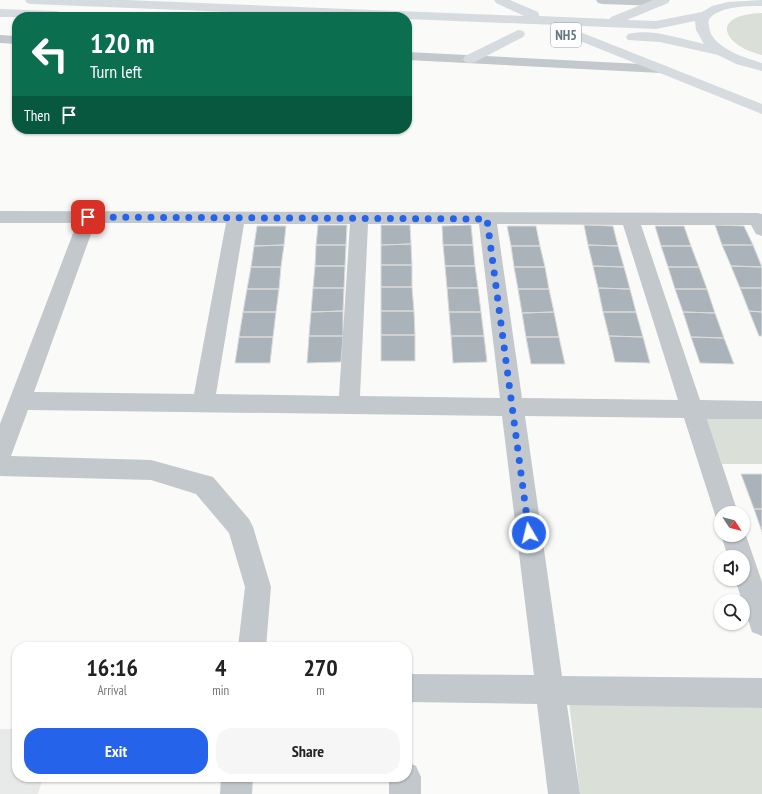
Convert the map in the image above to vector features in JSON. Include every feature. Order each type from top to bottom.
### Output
[{"type":"highway","name":"NH5","points":[[31,0],[340,12]]},
{"type":"highway","points":[[500,0],[546,20]]},
{"type":"highway","points":[[609,23],[662,1]]},
{"type":"highway","name":"NH5","points":[[762,2],[722,3],[706,15],[701,24],[703,33],[710,42],[723,52],[741,61],[762,67]]},
{"type":"highway","points":[[0,13],[12,14]]},
{"type":"highway","name":"NH5","points":[[412,15],[656,25],[706,15]]},
{"type":"highway","name":"NH5","points":[[494,33],[533,34]]},
{"type":"highway","points":[[470,59],[518,34]]},
{"type":"highway","name":"NH5","points":[[564,35],[660,38],[723,52]]},
{"type":"highway","points":[[580,36],[762,109]]},
{"type":"street","points":[[602,0],[662,1]]},
{"type":"street","points":[[0,39],[12,40]]},
{"type":"street","points":[[412,56],[661,68]]},
{"type":"street","points":[[0,217],[756,219],[762,230]]},
{"type":"street","points":[[0,455],[88,217]]},
{"type":"street","points":[[203,403],[236,218]]},
{"type":"street","points":[[349,405],[359,218]]},
{"type":"street","points":[[630,218],[724,506]]},
{"type":"street","points":[[487,219],[564,794]]},
{"type":"street","points":[[20,401],[762,410]]},
{"type":"street","points":[[0,466],[151,470],[204,485],[240,527],[258,587],[252,642]]},
{"type":"street","points":[[750,585],[762,622]]},
{"type":"street","points":[[412,688],[762,693]]},
{"type":"street","points":[[236,794],[237,782]]},
{"type":"street","points":[[405,782],[405,794]]},
{"type":"shaded area","points":[[762,13],[762,55],[748,50],[738,44],[730,38],[727,31],[728,25],[734,19],[745,15]]},
{"type":"shaded area","points":[[707,419],[762,419],[762,464],[722,464]]},
{"type":"shaded area","points":[[569,702],[762,708],[762,794],[580,794]]},
{"type":"shaded area","points":[[0,729],[12,729],[12,782],[42,782],[38,794],[0,794]]},
{"type":"building","points":[[318,225],[347,225],[346,245],[316,245]]},
{"type":"building","points":[[381,225],[410,225],[411,244],[381,245]]},
{"type":"building","points":[[471,225],[473,245],[443,245],[442,226]]},
{"type":"building","points":[[584,225],[613,226],[618,246],[588,245]]},
{"type":"building","points":[[715,225],[744,226],[753,245],[722,245]]},
{"type":"building","points":[[257,226],[286,226],[284,245],[254,246]]},
{"type":"building","points":[[507,226],[536,226],[540,246],[511,246]]},
{"type":"building","points":[[655,226],[684,226],[691,246],[661,246]]},
{"type":"building","points":[[411,244],[412,265],[381,265],[381,245]]},
{"type":"building","points":[[284,245],[281,267],[251,267],[254,246]]},
{"type":"building","points":[[316,245],[346,245],[345,266],[315,266]]},
{"type":"building","points":[[443,245],[473,245],[475,266],[445,266]]},
{"type":"building","points":[[588,245],[618,246],[624,267],[593,266]]},
{"type":"building","points":[[722,245],[753,245],[762,267],[731,266]]},
{"type":"building","points":[[511,246],[540,246],[545,267],[514,267]]},
{"type":"building","points":[[661,246],[691,246],[699,267],[668,267]]},
{"type":"building","points":[[381,265],[412,265],[412,287],[381,287]]},
{"type":"building","points":[[315,266],[345,266],[344,288],[313,288]]},
{"type":"building","points":[[445,266],[475,266],[478,288],[447,288]]},
{"type":"building","points":[[593,266],[624,267],[630,289],[598,288]]},
{"type":"building","points":[[731,266],[762,267],[762,288],[740,288]]},
{"type":"building","points":[[251,267],[281,267],[279,289],[247,289]]},
{"type":"building","points":[[514,267],[545,267],[549,289],[518,289]]},
{"type":"building","points":[[668,267],[699,267],[707,289],[675,289]]},
{"type":"building","points":[[381,287],[412,287],[414,311],[381,311]]},
{"type":"building","points":[[313,288],[344,288],[343,311],[311,312]]},
{"type":"building","points":[[447,288],[478,288],[481,312],[449,312]]},
{"type":"building","points":[[598,288],[630,289],[636,312],[603,312]]},
{"type":"building","points":[[740,288],[762,288],[762,312],[749,311]]},
{"type":"building","points":[[247,289],[279,289],[276,312],[243,312]]},
{"type":"building","points":[[518,289],[549,289],[554,312],[522,313]]},
{"type":"building","points":[[675,289],[707,289],[715,313],[683,312]]},
{"type":"building","points":[[343,311],[343,336],[309,336],[311,312]]},
{"type":"building","points":[[381,311],[414,311],[415,335],[381,335]]},
{"type":"building","points":[[749,311],[762,312],[762,336],[759,336]]},
{"type":"building","points":[[243,312],[276,312],[273,337],[239,337]]},
{"type":"building","points":[[449,312],[481,312],[484,336],[451,336]]},
{"type":"building","points":[[554,312],[559,337],[526,337],[522,313]]},
{"type":"building","points":[[603,312],[636,312],[643,337],[609,336]]},
{"type":"building","points":[[683,312],[715,313],[724,338],[691,337]]},
{"type":"building","points":[[381,335],[415,335],[415,361],[381,361]]},
{"type":"building","points":[[309,336],[343,336],[341,362],[307,363]]},
{"type":"building","points":[[451,336],[484,336],[487,362],[453,363]]},
{"type":"building","points":[[609,336],[643,337],[650,363],[615,362]]},
{"type":"building","points":[[239,337],[273,337],[270,363],[235,363]]},
{"type":"building","points":[[526,337],[559,337],[565,364],[531,364]]},
{"type":"building","points":[[691,337],[724,338],[734,364],[700,363]]},
{"type":"building","points":[[741,474],[762,474],[762,509],[754,509]]},
{"type":"building","points":[[754,509],[762,509],[762,532]]},
{"type":"route","points":[[88,217],[487,219],[529,533]]}]
